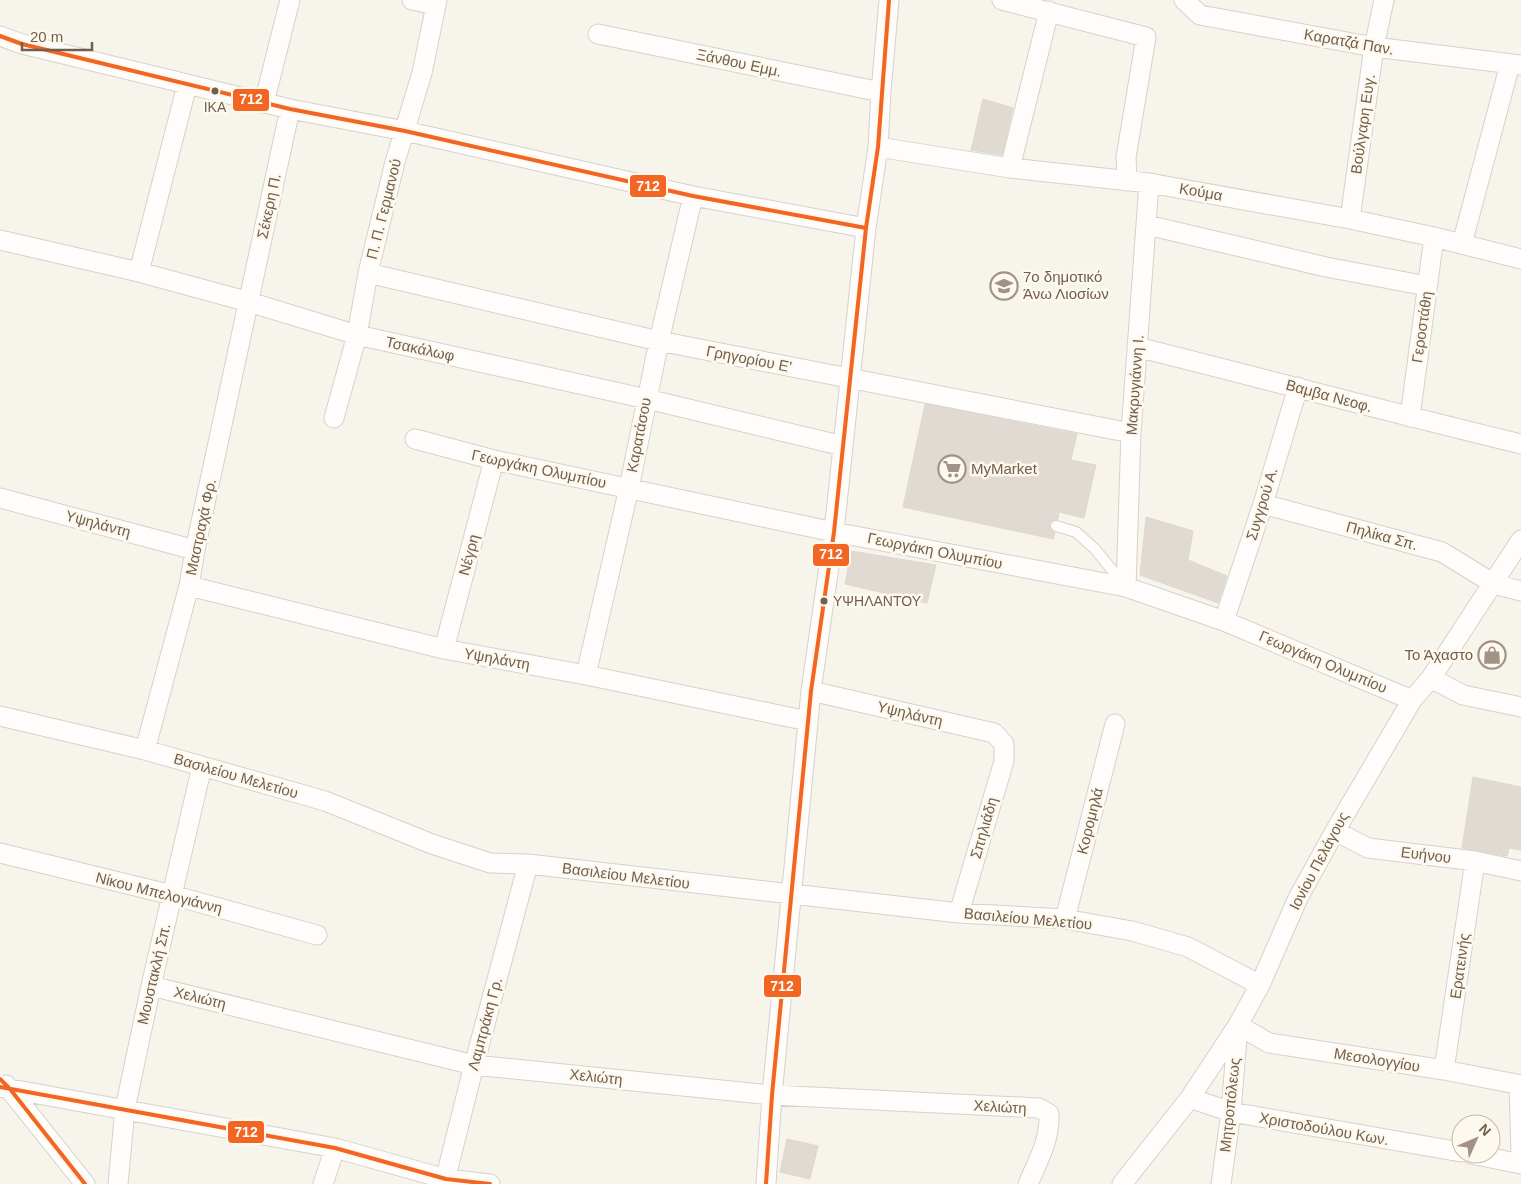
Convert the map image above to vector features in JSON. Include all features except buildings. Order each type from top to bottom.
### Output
[{"type":"street","points":[[264,103],[290,0]]},
{"type":"street","points":[[412,0],[437,3]]},
{"type":"street","points":[[766,1184],[772,1095],[811,692],[834,532],[866,228],[878,147],[889,0]]},
{"type":"street","points":[[1002,0],[1146,37],[1126,157],[1127,181]]},
{"type":"street","name":"Καρατζά Παν.","points":[[1184,0],[1200,15],[1374,47],[1516,64]]},
{"type":"street","name":"Βούλγαρη Ευγ.","points":[[1350,219],[1374,47],[1384,0]]},
{"type":"street","name":"Π. Π. Γερμανού","points":[[334,418],[357,335],[368,273],[395,162],[406,131],[422,73],[437,3]]},
{"type":"street","points":[[1010,168],[1049,11]]},
{"type":"street","name":"Ξάνθου Εμμ.","points":[[598,34],[881,92]]},
{"type":"street","points":[[0,36],[22,44],[290,110],[406,131],[693,196],[866,228]]},
{"type":"street","points":[[1462,244],[1516,64]]},
{"type":"street","points":[[139,272],[188,85]]},
{"type":"street","name":"Σέκερη Π.","points":[[249,302],[290,110]]},
{"type":"street","name":"Κούμα","points":[[878,147],[1010,168],[1149,183],[1434,236],[1521,259]]},
{"type":"street","name":"Μακρυγιάννη Ι.","points":[[1126,587],[1132,434],[1149,183]]},
{"type":"street","name":"Καρατάσου","points":[[586,675],[629,488],[646,398],[693,196]]},
{"type":"street","points":[[1147,225],[1326,267],[1427,286]]},
{"type":"street","name":"Γεροστάθη","points":[[1410,417],[1434,236]]},
{"type":"street","name":"Τσακάλωφ","points":[[0,240],[139,272],[249,302],[357,335],[646,398],[843,446]]},
{"type":"street","name":"Γρηγορίου Ε'","points":[[368,273],[659,341],[1132,434]]},
{"type":"street","name":"Μαστραχά Φρ.","points":[[146,750],[189,586],[195,550],[249,302]]},
{"type":"street","name":"Βαμβα Νεοφ.","points":[[1137,347],[1521,444]]},
{"type":"street","name":"Συγγρού Α.","points":[[1224,621],[1263,504],[1298,387]]},
{"type":"street","name":"Γεωργάκη Ολυμπίου","points":[[416,440],[494,460],[834,532],[1126,587],[1224,621],[1412,700]]},
{"type":"street","name":"Νέγρη","points":[[444,649],[494,460]]},
{"type":"street","name":"Υψηλάντη","points":[[0,498],[195,550]]},
{"type":"street","name":"Πηλίκα Σπ.","points":[[1263,504],[1442,552],[1494,584],[1521,591]]},
{"type":"street","name":"Ιονίου Πελάγους","points":[[1122,1184],[1190,1098],[1238,1025],[1260,985],[1298,898],[1334,831],[1412,700],[1431,678],[1521,540]]},
{"type":"street","name":"Υψηλάντη","points":[[189,586],[444,649],[586,675],[808,721]]},
{"type":"street","points":[[1431,678],[1463,695],[1521,707]]},
{"type":"street","name":"Υψηλάντη","points":[[811,692],[994,733],[1004,744]]},
{"type":"street","name":"Βασιλείου Μελετίου","points":[[0,716],[146,750],[325,801],[432,844],[490,863],[528,864],[791,895],[960,912],[1065,919],[1132,931],[1188,947],[1260,985]]},
{"type":"street","name":"Κορομηλά","points":[[1065,919],[1116,724]]},
{"type":"street","name":"Σπηλιάδη","points":[[960,912],[1004,761],[1004,744]]},
{"type":"street","name":"Μουστακλή Σπ.","points":[[118,1184],[125,1109],[151,986],[202,766]]},
{"type":"street","name":"Ευήνου","points":[[1334,831],[1368,848],[1475,861],[1521,871]]},
{"type":"street","name":"Νίκου Μπελογιάννη","points":[[0,853],[172,895],[317,935]]},
{"type":"street","name":"Ερατεινής","points":[[1444,1070],[1475,861]]},
{"type":"street","name":"Λαμπράκη Γρ.","points":[[445,1181],[474,1064],[528,864]]},
{"type":"street","name":"Χελιώτη","points":[[151,986],[474,1064],[772,1095],[1039,1108],[1049,1114],[1050,1129],[1028,1184]]},
{"type":"street","name":"Μεσολογγίου","points":[[1238,1025],[1269,1044],[1444,1070],[1520,1085]]},
{"type":"street","name":"Μητροπόλεως","points":[[1221,1184],[1231,1112],[1238,1025]]},
{"type":"street","points":[[3,1085],[335,1148],[445,1181],[490,1184]]},
{"type":"street","points":[[3,1085],[85,1184]]},
{"type":"street","points":[[1520,1085],[1521,1155]]},
{"type":"street","name":"Χριστοδούλου Κων.","points":[[1190,1098],[1231,1112],[1451,1150]]},
{"type":"street","points":[[324,1184],[335,1148]]},
{"type":"street","points":[[1501,1160],[1521,1164]]},
{"type":"lane","points":[[1056,526],[1076,532],[1095,549],[1126,587]]},
{"type":"transit line","name":"712","points":[[766,1184],[772,1095],[811,691],[834,532],[866,228],[878,147],[889,0]]},
{"type":"transit line","name":"712","points":[[0,36],[22,44],[290,109],[405,131],[693,196],[866,228]]},
{"type":"transit line","name":"712","points":[[0,1079],[85,1184]]},
{"type":"transit line","name":"712","points":[[0,1087],[335,1148],[446,1179],[490,1184]]},
{"type":"place","name":"ΙΚΑ","points":[[215,91]]},
{"type":"place","name":"7ο δημοτικό Άνω Λιοσίων","points":[[1004,286]]},
{"type":"place","name":"MyMarket","points":[[952,469]]},
{"type":"place","name":"ΥΨΗΛΑΝΤΟΥ","points":[[824,601]]},
{"type":"place","name":"Το Άχαστο","points":[[1492,655]]}]
